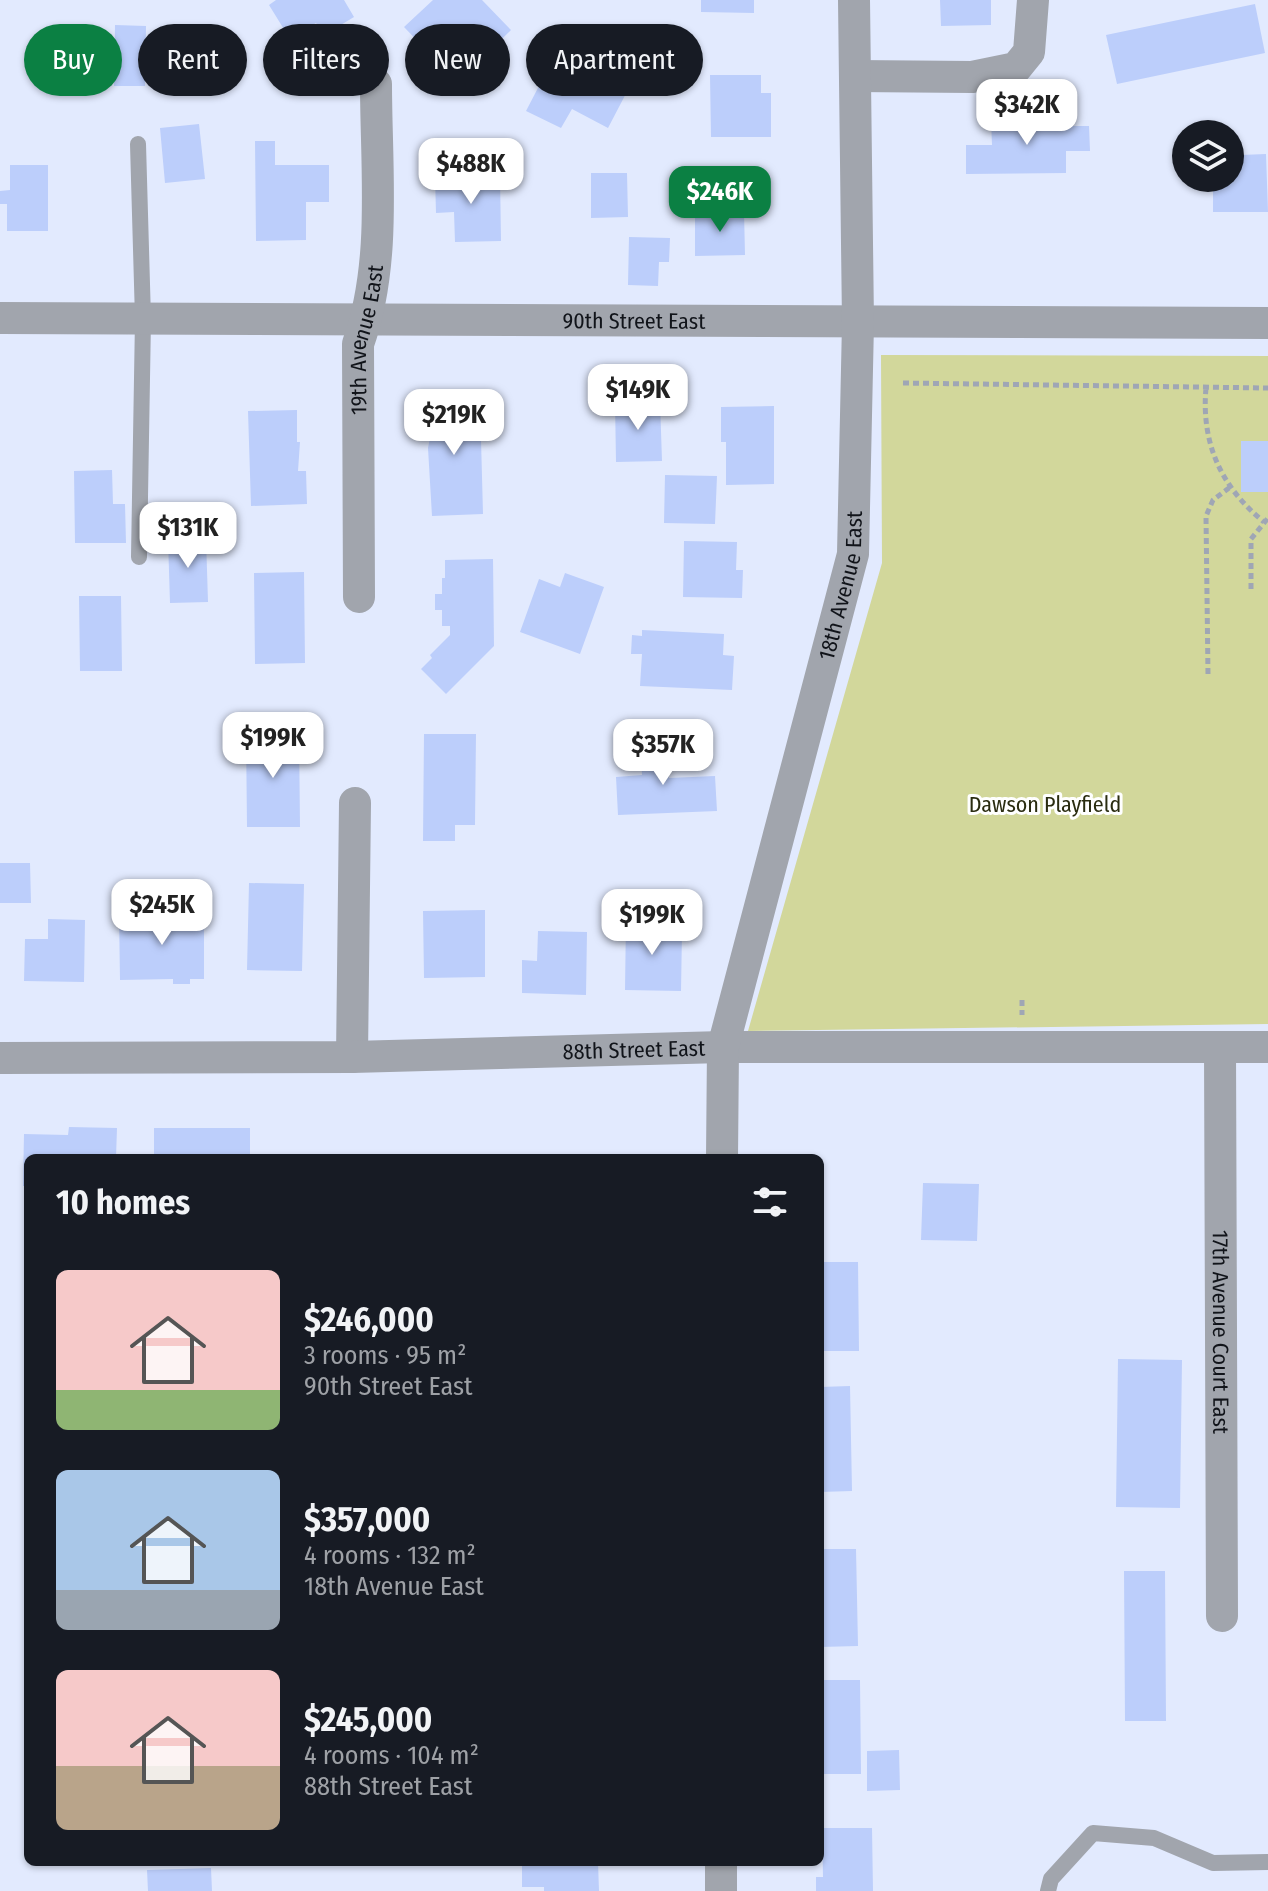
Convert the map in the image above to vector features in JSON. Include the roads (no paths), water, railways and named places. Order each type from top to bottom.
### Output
[{"type":"street","name":"18th Avenue East","points":[[722,1154],[723,1047],[853,554],[858,323],[854,0]]},
{"type":"street","points":[[855,76],[972,77],[1016,68],[1029,52],[1033,0]]},
{"type":"street","name":"19th Avenue East","points":[[359,597],[358,344],[373,289],[377,238],[376,96]]},
{"type":"street","name":"90th Street East","points":[[0,318],[1268,323]]},
{"type":"street","points":[[352,1057],[355,803]]},
{"type":"street","name":"88th Street East","points":[[0,1058],[352,1057],[723,1047],[1268,1047]]},
{"type":"street","name":"17th Avenue Court East","points":[[1220,1048],[1222,1616]]},
{"type":"street","points":[[721,1866],[721,1891]]},
{"type":"lane","points":[[138,144],[143,319],[139,557]]},
{"type":"lane","points":[[1048,1891],[1051,1879],[1093,1833],[1154,1838],[1213,1863],[1268,1862]]},
{"type":"park label","name":"Dawson Playfield","points":[[1045,804]]}]
